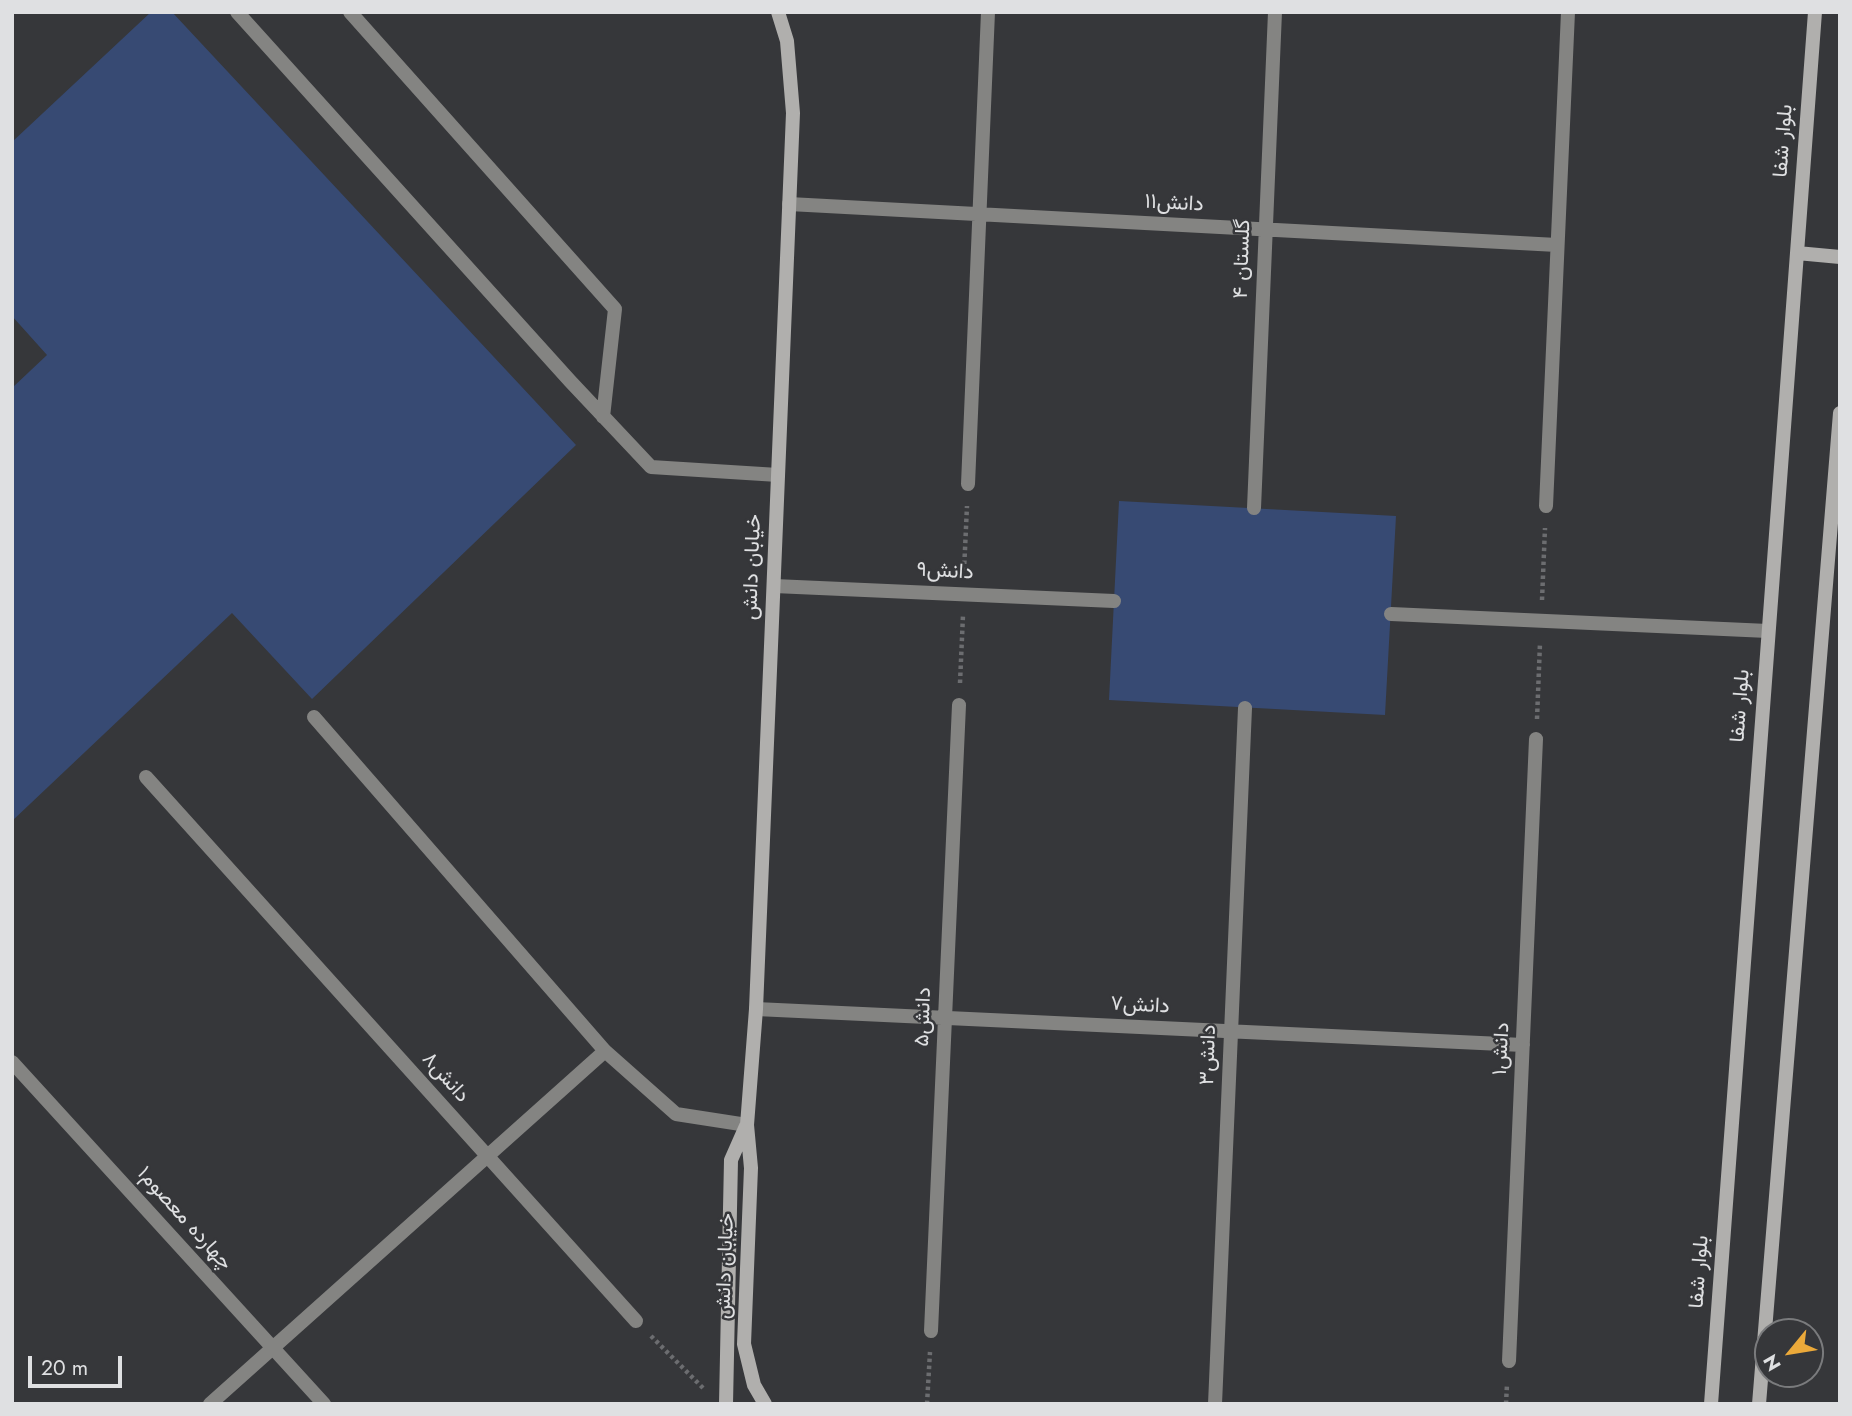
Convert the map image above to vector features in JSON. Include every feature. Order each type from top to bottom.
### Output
[{"type":"main road","name":"خیابان دانش","points":[[765,1404],[754,1385],[744,1344],[751,1168],[747,1125],[756,1009],[793,113],[787,41],[778,12]]},
{"type":"main road","name":"بلوار شفا","points":[[1711,1404],[1815,12]]},
{"type":"main road","points":[[1797,253],[1840,257]]},
{"type":"main road","points":[[1759,1404],[1840,413]]},
{"type":"main road","name":"خیابان دانش","points":[[726,1404],[731,1160],[747,1125]]},
{"type":"street","points":[[237,12],[651,467],[778,475]]},
{"type":"street","points":[[350,12],[615,309],[603,417]]},
{"type":"street","points":[[968,485],[988,12]]},
{"type":"street","name":"گلستان ۴","points":[[1254,508],[1275,12]]},
{"type":"street","points":[[1546,506],[1568,12]]},
{"type":"street","name":"دانش۱۱","points":[[789,204],[1557,245]]},
{"type":"street","name":"دانش۹","points":[[774,586],[1114,601]]},
{"type":"street","points":[[1391,614],[1768,631]]},
{"type":"street","name":"دانش۵","points":[[931,1331],[958,705]]},
{"type":"street","name":"دانش۳","points":[[1215,1404],[1245,708]]},
{"type":"street","points":[[314,717],[605,1051],[676,1114],[747,1125]]},
{"type":"street","name":"دانش۱","points":[[1509,1361],[1536,739]]},
{"type":"street","name":"دانش۸","points":[[146,777],[636,1321]]},
{"type":"street","name":"دانش۷","points":[[756,1009],[1523,1045]]},
{"type":"street","points":[[210,1404],[605,1051]]},
{"type":"street","name":"چهارده معصوم۱","points":[[12,1062],[324,1404]]},
{"type":"path","points":[[958,705],[968,485]]},
{"type":"path","points":[[1536,739],[1546,506]]},
{"type":"path","points":[[636,1321],[709,1395]]},
{"type":"path","points":[[927,1404],[931,1331]]},
{"type":"shaded area","points":[[151,12],[172,12],[576,445],[312,699],[232,613],[12,821],[12,388],[47,355],[12,316],[12,142]]},
{"type":"shaded area","points":[[1119,501],[1396,516],[1385,715],[1109,700]]}]
